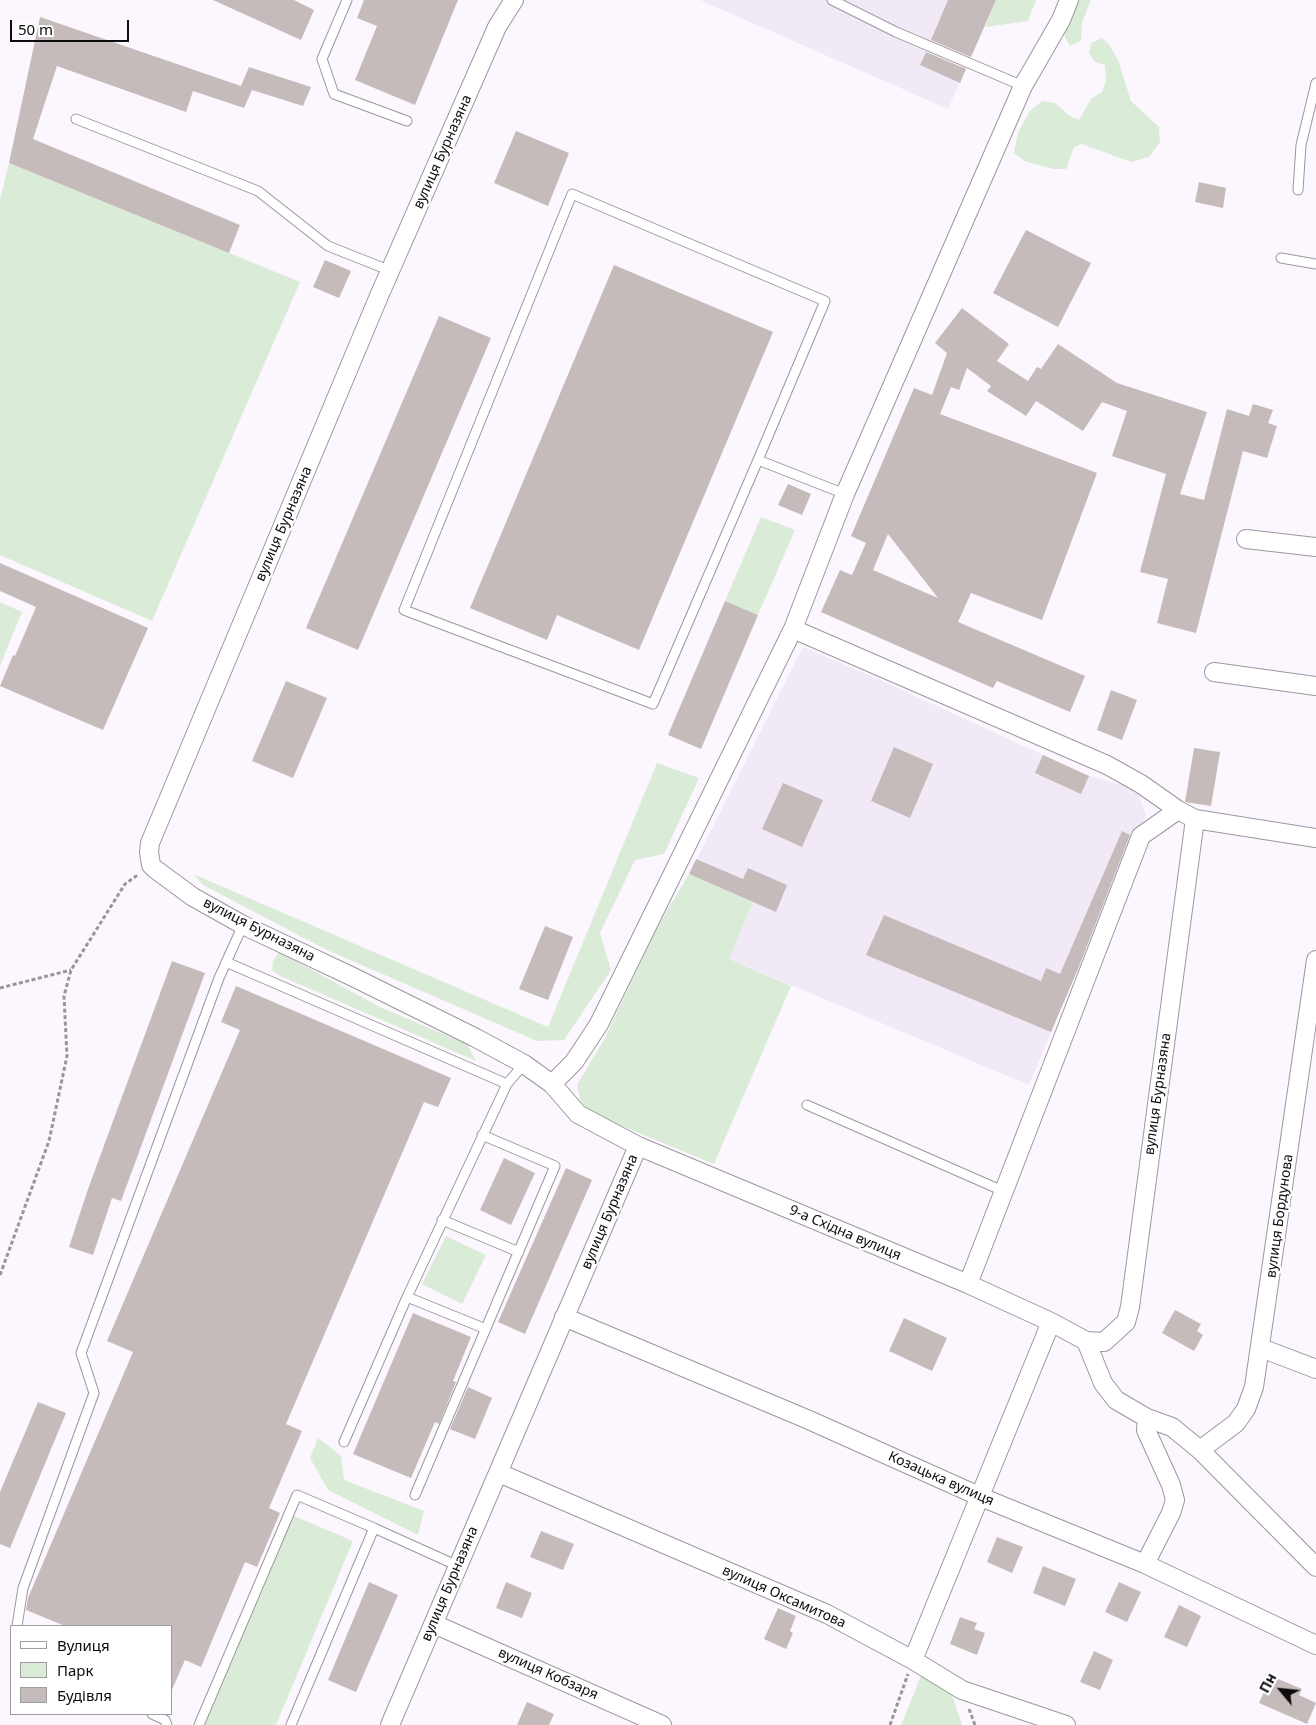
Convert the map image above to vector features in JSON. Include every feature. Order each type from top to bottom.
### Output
[{"type":"street","name":"вулиця Бурназяна","points":[[390,1725],[638,1146],[578,1114],[552,1084],[524,1064],[354,977],[243,925],[193,897],[151,865],[149,852],[150,843],[391,271],[497,27],[514,0]]},
{"type":"street","points":[[552,1084],[574,1062],[599,1024],[793,629],[845,494],[1024,86],[1061,20],[1069,0]]},
{"type":"street","points":[[1246,538],[1316,547]]},
{"type":"street","points":[[793,629],[1107,765],[1141,784],[1178,810],[1195,819],[1316,838]]},
{"type":"street","points":[[1214,672],[1316,686]]},
{"type":"street","points":[[968,1284],[1141,836],[1178,810]]},
{"type":"street","name":"вулиця Бурназяна","points":[[1086,1342],[1104,1342],[1126,1322],[1130,1307],[1195,819]]},
{"type":"street","name":"вулиця Бордунова","points":[[1200,1450],[1236,1423],[1246,1409],[1254,1387],[1316,960]]},
{"type":"street","name":"9-а Східна вулиця","points":[[638,1146],[968,1284],[1051,1322],[1086,1342]]},
{"type":"street","name":"Козацька вулиця","points":[[564,1318],[809,1420],[981,1497],[1145,1564],[1316,1645]]},
{"type":"street","points":[[913,1660],[1051,1322]]},
{"type":"street","points":[[1086,1342],[1103,1383],[1116,1400],[1147,1418],[1172,1427],[1200,1450],[1316,1567]]},
{"type":"street","points":[[1261,1348],[1316,1369]]},
{"type":"street","points":[[1145,1564],[1171,1513],[1175,1500],[1171,1485],[1146,1430],[1147,1418]]},
{"type":"street","name":"вулиця Оксамитова","points":[[499,1473],[625,1529],[827,1614],[913,1660],[962,1690],[1066,1725]]},
{"type":"street","name":"вулиця Кобзаря","points":[[434,1624],[662,1725]]},
{"type":"lane","points":[[347,0],[322,59],[334,94],[407,121]]},
{"type":"lane","points":[[832,0],[896,32],[1024,86]]},
{"type":"lane","points":[[1298,190],[1301,145],[1316,83]]},
{"type":"lane","points":[[76,119],[258,191],[328,246],[391,271]]},
{"type":"lane","points":[[572,194],[825,301],[758,460],[653,704],[404,610],[572,194]]},
{"type":"lane","points":[[1281,258],[1316,264]]},
{"type":"lane","points":[[758,460],[845,494]]},
{"type":"lane","points":[[17,1625],[23,1588],[94,1393],[80,1354],[219,978],[243,925]]},
{"type":"lane","points":[[226,962],[507,1084]]},
{"type":"lane","points":[[344,1442],[407,1297],[482,1135],[507,1084],[524,1064]]},
{"type":"lane","points":[[807,1105],[1003,1191]]},
{"type":"lane","points":[[415,1495],[555,1166],[482,1135]]},
{"type":"lane","points":[[442,1220],[519,1252]]},
{"type":"lane","points":[[407,1297],[486,1328]]},
{"type":"lane","points":[[199,1725],[297,1495],[458,1566]]},
{"type":"lane","points":[[291,1725],[374,1528]]},
{"type":"lane","points":[[154,1715],[165,1720],[167,1725]]},
{"type":"path","points":[[0,1275],[49,1141],[67,1056],[64,996],[71,970],[125,884],[151,865]]},
{"type":"path","points":[[0,988],[71,970]]},
{"type":"path","points":[[890,1725],[913,1660]]},
{"type":"shaded area","points":[[700,0],[996,0],[948,109]]},
{"type":"shaded area","points":[[803,647],[887,683],[1089,776],[1137,789],[1146,815],[1029,1085],[729,959],[753,902],[689,874]]},
{"type":"green space","points":[[996,0],[1036,0],[1028,21],[985,27]]},
{"type":"green space","points":[[1079,0],[1091,0],[1082,23],[1081,41],[1070,46],[1064,35]]},
{"type":"green space","points":[[1102,38],[1109,44],[1118,60],[1131,101],[1159,127],[1160,142],[1149,157],[1131,162],[1082,144],[1074,147],[1066,169],[1053,169],[1024,161],[1014,153],[1018,132],[1030,111],[1042,101],[1055,103],[1070,116],[1079,120],[1091,99],[1102,92],[1106,81],[1105,65],[1095,62],[1089,53],[1091,43]]},
{"type":"green space","points":[[9,163],[300,282],[152,621],[0,555],[0,200]]},
{"type":"green space","points":[[761,517],[795,530],[758,615],[725,601]]},
{"type":"green space","points":[[0,602],[22,612],[0,666]]},
{"type":"green space","points":[[657,763],[699,778],[664,854],[635,860],[600,933],[611,970],[564,1040],[537,1041],[327,950],[203,885],[193,874],[548,1027]]},
{"type":"green space","points":[[689,874],[753,902],[729,959],[791,986],[714,1164],[588,1112],[580,1099],[577,1085],[605,1038],[659,924]]},
{"type":"green space","points":[[279,952],[380,1007],[467,1044],[476,1061],[278,975],[272,970],[273,961]]},
{"type":"green space","points":[[446,1236],[486,1255],[462,1304],[422,1284]]},
{"type":"green space","points":[[318,1438],[341,1456],[344,1480],[424,1511],[418,1535],[328,1490],[310,1458]]},
{"type":"green space","points":[[292,1515],[353,1541],[276,1725],[204,1725]]},
{"type":"green space","points":[[923,1671],[950,1689],[962,1725],[901,1725]]},
{"type":"building","points":[[213,0],[294,0],[314,10],[301,40]]},
{"type":"building","points":[[364,0],[458,0],[415,105],[355,80],[377,26],[357,18]]},
{"type":"building","points":[[948,0],[996,0],[971,57],[931,40]]},
{"type":"building","points":[[40,17],[241,86],[249,67],[311,87],[303,106],[252,90],[244,108],[193,91],[186,112],[57,66],[33,139],[240,225],[229,253],[9,163]]},
{"type":"building","points":[[926,52],[966,69],[960,83],[920,65]]},
{"type":"building","points":[[516,131],[569,153],[548,206],[494,183]]},
{"type":"building","points":[[1199,182],[1226,188],[1223,208],[1195,202]]},
{"type":"building","points":[[1026,230],[1091,263],[1058,327],[993,293]]},
{"type":"building","points":[[325,260],[351,271],[339,298],[313,287]]},
{"type":"building","points":[[614,265],[773,332],[639,650],[557,615],[547,640],[470,608]]},
{"type":"building","points":[[962,308],[1009,344],[997,361],[1028,381],[1037,367],[1041,369],[1058,344],[1117,383],[1207,412],[1180,494],[1204,500],[1227,409],[1249,416],[1253,404],[1273,410],[1268,423],[1277,426],[1267,458],[1243,451],[1196,633],[1157,623],[1168,579],[1140,572],[1166,474],[1112,456],[1127,411],[1102,402],[1083,431],[1036,401],[1026,416],[987,391],[991,386],[967,368],[959,390],[951,387],[940,414],[1097,473],[1042,620],[971,593],[958,622],[1085,676],[1070,712],[997,681],[993,688],[821,612],[840,570],[852,575],[866,543],[851,536],[914,388],[932,395],[947,353],[935,343]],"holes":[[[888,534],[938,598],[873,570]]]},
{"type":"building","points":[[439,316],[491,338],[358,650],[306,628]]},
{"type":"building","points":[[788,484],[811,494],[802,515],[778,505]]},
{"type":"building","points":[[0,563],[148,628],[103,730],[0,686],[36,607],[0,591]]},
{"type":"building","points":[[725,601],[758,615],[701,749],[668,735]]},
{"type":"building","points":[[286,681],[327,698],[293,778],[252,761]]},
{"type":"building","points":[[1111,690],[1137,700],[1122,740],[1097,730]]},
{"type":"building","points":[[894,747],[933,764],[910,818],[871,801]]},
{"type":"building","points":[[1194,748],[1220,752],[1211,806],[1185,802]]},
{"type":"building","points":[[1043,755],[1089,776],[1081,794],[1035,773]]},
{"type":"building","points":[[783,783],[823,800],[802,847],[762,829]]},
{"type":"building","points":[[1122,831],[1130,835],[1078,969],[1051,1032],[866,955],[884,915],[1041,981],[1046,968],[1060,974]]},
{"type":"building","points":[[696,859],[743,879],[748,868],[787,885],[776,912],[689,874]]},
{"type":"building","points":[[545,926],[573,937],[548,1000],[519,989]]},
{"type":"building","points":[[172,961],[205,973],[121,1201],[112,1198],[93,1255],[69,1247],[88,1189]]},
{"type":"building","points":[[236,986],[451,1078],[438,1107],[424,1102],[286,1424],[302,1431],[269,1508],[280,1513],[257,1567],[245,1562],[201,1667],[185,1660],[172,1690],[172,1625],[63,1625],[26,1610],[28,1598],[133,1352],[107,1341],[240,1030],[221,1022]]},
{"type":"building","points":[[504,1158],[535,1173],[511,1225],[480,1210]]},
{"type":"building","points":[[566,1168],[592,1180],[525,1334],[498,1322]]},
{"type":"building","points":[[1175,1310],[1201,1324],[1197,1331],[1203,1335],[1194,1351],[1162,1333]]},
{"type":"building","points":[[413,1313],[471,1337],[453,1381],[456,1382],[439,1424],[435,1422],[411,1478],[353,1454]]},
{"type":"building","points":[[904,1318],[947,1338],[932,1371],[889,1351]]},
{"type":"building","points":[[468,1387],[492,1398],[475,1439],[450,1429]]},
{"type":"building","points":[[38,1402],[66,1413],[10,1548],[0,1544],[0,1492]]},
{"type":"building","points":[[541,1531],[574,1544],[563,1570],[530,1557]]},
{"type":"building","points":[[997,1537],[1023,1547],[1012,1573],[987,1562]]},
{"type":"building","points":[[1043,1566],[1076,1579],[1065,1606],[1033,1593]]},
{"type":"building","points":[[369,1582],[398,1595],[356,1692],[328,1680]]},
{"type":"building","points":[[506,1582],[532,1593],[522,1618],[496,1608]]},
{"type":"building","points":[[1119,1582],[1141,1592],[1127,1622],[1105,1612]]},
{"type":"building","points":[[1179,1605],[1201,1616],[1187,1647],[1164,1637]]},
{"type":"building","points":[[778,1608],[796,1616],[790,1631],[793,1633],[786,1649],[764,1639]]},
{"type":"building","points":[[960,1617],[977,1623],[974,1629],[985,1633],[977,1655],[950,1644]]},
{"type":"building","points":[[1094,1651],[1113,1660],[1100,1690],[1080,1682]]},
{"type":"building","points":[[1271,1676],[1302,1689],[1299,1695],[1316,1703],[1307,1724],[1259,1703]]},
{"type":"building","points":[[527,1702],[554,1714],[549,1725],[517,1725]]}]
